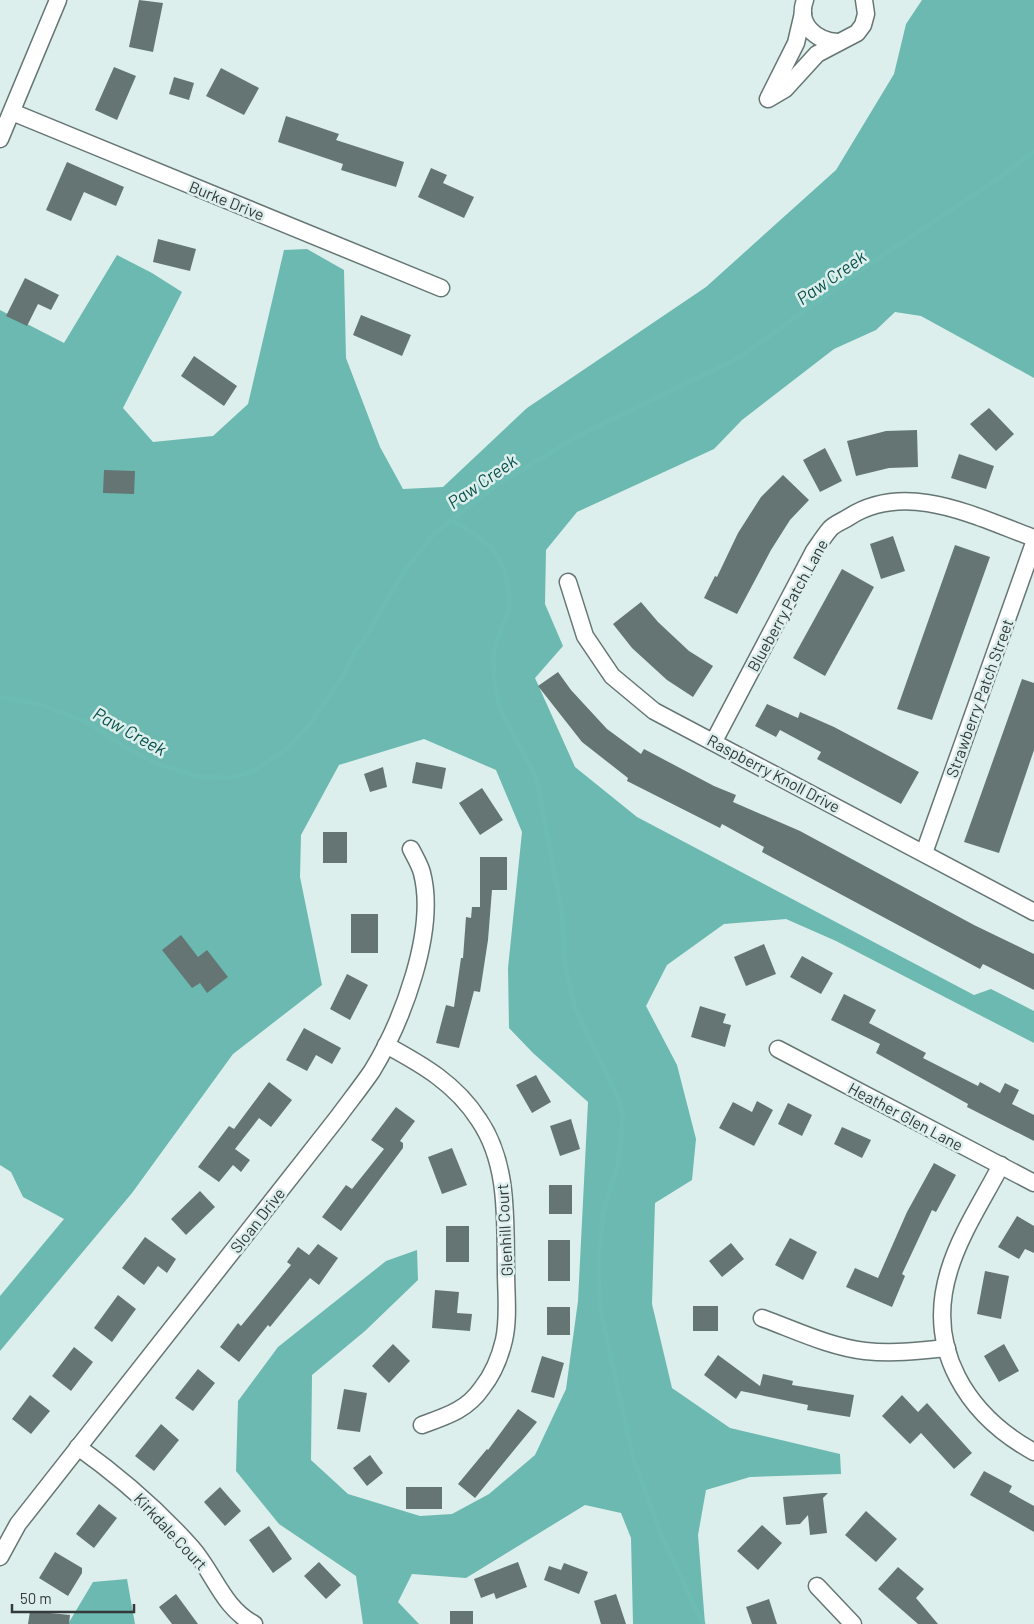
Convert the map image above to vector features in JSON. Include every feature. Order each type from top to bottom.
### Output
[{"type":"street","points":[[0,140],[58,0]]},
{"type":"street","points":[[803,4],[796,43],[768,98],[785,89],[817,54],[838,42],[848,39],[860,29],[866,14],[865,1]]},
{"type":"street","points":[[803,4],[810,31],[827,42],[838,42]]},
{"type":"street","name":"Burke Drive","points":[[12,112],[441,288]]},
{"type":"street","name":"Blueberry Patch Lane","points":[[714,742],[814,551],[830,528],[863,508],[888,502],[917,500],[940,505],[1034,538]]},
{"type":"street","name":"Strawberry Patch Street","points":[[924,853],[1034,543]]},
{"type":"street","name":"Raspberry Knoll Drive","points":[[568,582],[585,636],[612,676],[654,711],[1034,912]]},
{"type":"street","name":"Sloan Drive","points":[[0,1556],[18,1524],[338,1117],[372,1070],[386,1045],[407,994],[418,958],[424,920],[425,894],[422,872],[411,849]]},
{"type":"street","name":"Glenhill Court","points":[[386,1045],[421,1064],[445,1080],[463,1098],[487,1133],[496,1157],[504,1190],[507,1312],[504,1338],[497,1363],[483,1388],[463,1409],[422,1425]]},
{"type":"street","name":"Heather Glen Lane","points":[[778,1049],[1034,1183]]},
{"type":"street","points":[[1001,1165],[957,1249],[949,1272],[942,1318],[947,1348],[953,1368],[966,1392],[982,1414],[1017,1442],[1034,1452]]},
{"type":"street","points":[[762,1318],[833,1344],[864,1351],[906,1352],[947,1348]]},
{"type":"street","name":"Kirkdale Court","points":[[78,1447],[143,1498],[206,1566],[232,1609],[254,1624]]},
{"type":"street","points":[[817,1586],[854,1624]]},
{"type":"shaded area","points":[[922,0],[1034,0],[1034,378],[921,316],[895,312],[876,330],[834,349],[742,420],[714,449],[577,512],[546,550],[545,604],[563,646],[535,678],[575,767],[637,817],[974,995],[991,989],[1034,1011],[1034,1043],[836,941],[786,919],[724,924],[667,965],[646,1006],[677,1065],[696,1139],[692,1180],[655,1203],[652,1304],[672,1388],[730,1428],[840,1454],[841,1474],[750,1477],[706,1490],[698,1535],[705,1624],[633,1624],[631,1538],[621,1513],[585,1505],[466,1578],[412,1574],[398,1602],[419,1624],[363,1624],[356,1576],[279,1524],[236,1471],[238,1401],[278,1347],[386,1261],[417,1250],[418,1280],[365,1331],[312,1375],[311,1460],[348,1494],[420,1516],[452,1514],[489,1494],[535,1455],[566,1389],[578,1301],[588,1102],[533,1053],[509,1028],[508,968],[522,832],[496,770],[424,739],[339,765],[301,835],[300,877],[322,985],[233,1054],[132,1193],[0,1351],[0,1296],[64,1219],[23,1197],[11,1172],[0,1165],[0,310],[64,343],[117,255],[152,273],[182,292],[123,408],[153,442],[213,436],[248,404],[284,250],[307,249],[344,270],[346,358],[380,447],[403,489],[443,487],[527,408],[706,287],[836,170],[894,74],[906,24]]},
{"type":"shaded area","points":[[127,1579],[135,1624],[68,1624],[93,1582]]},
{"type":"building","points":[[139,0],[163,3],[153,52],[129,47]]},
{"type":"building","points":[[114,67],[136,76],[117,120],[95,110]]},
{"type":"building","points":[[221,68],[259,88],[244,115],[206,96]]},
{"type":"building","points":[[174,77],[194,83],[189,100],[169,94]]},
{"type":"building","points":[[286,116],[339,134],[336,140],[404,162],[396,187],[341,170],[343,164],[278,142]]},
{"type":"building","points":[[67,162],[124,187],[116,206],[84,192],[71,221],[46,210]]},
{"type":"building","points":[[431,168],[447,175],[443,183],[474,197],[464,218],[418,197]]},
{"type":"building","points":[[158,239],[196,249],[190,271],[153,262]]},
{"type":"building","points":[[25,278],[59,295],[51,310],[38,304],[27,326],[6,316]]},
{"type":"building","points":[[361,315],[411,335],[402,356],[353,335]]},
{"type":"building","points":[[194,356],[237,386],[224,406],[181,376]]},
{"type":"building","points":[[989,408],[1014,434],[996,451],[970,424]]},
{"type":"building","points":[[917,430],[918,467],[889,468],[856,476],[847,441],[886,431]]},
{"type":"building","points":[[825,448],[842,481],[820,492],[803,460]]},
{"type":"building","points":[[959,454],[994,466],[986,489],[951,478]]},
{"type":"building","points":[[104,470],[135,471],[134,494],[103,493]]},
{"type":"building","points":[[783,475],[809,500],[790,520],[771,550],[737,614],[704,598],[715,576],[717,577],[738,533],[761,497]]},
{"type":"building","points":[[893,536],[905,571],[881,579],[870,544]]},
{"type":"building","points":[[955,545],[990,557],[932,720],[897,709]]},
{"type":"building","points":[[842,569],[874,587],[825,676],[793,658]]},
{"type":"building","points":[[641,602],[658,622],[689,651],[713,666],[693,697],[667,680],[632,648],[613,624]]},
{"type":"building","points":[[558,672],[571,690],[607,729],[641,754],[644,749],[714,786],[736,795],[733,802],[800,831],[974,925],[1034,954],[1034,990],[983,964],[980,969],[762,852],[764,847],[722,824],[720,828],[627,781],[628,778],[582,742],[538,686]]},
{"type":"building","points":[[1022,679],[1034,683],[1034,750],[999,853],[964,842]]},
{"type":"building","points":[[767,704],[798,718],[800,712],[834,727],[919,772],[901,804],[817,759],[821,752],[780,730],[776,737],[755,726]]},
{"type":"building","points":[[416,762],[446,768],[442,789],[412,783]]},
{"type":"building","points":[[383,767],[387,787],[370,792],[364,774]]},
{"type":"building","points":[[482,788],[503,820],[480,835],[459,803]]},
{"type":"building","points":[[323,832],[347,832],[347,863],[323,863]]},
{"type":"building","points":[[480,857],[507,857],[507,890],[492,890],[488,940],[480,992],[474,991],[459,1048],[436,1043],[446,1005],[454,1007],[461,958],[463,958],[466,917],[471,918],[472,907],[480,907]]},
{"type":"building","points":[[351,914],[378,914],[378,953],[351,953]]},
{"type":"building","points":[[181,935],[198,957],[207,950],[228,977],[207,993],[200,983],[192,988],[162,950]]},
{"type":"building","points":[[764,944],[776,974],[746,986],[734,957]]},
{"type":"building","points":[[802,956],[833,973],[821,994],[790,977]]},
{"type":"building","points":[[347,974],[368,985],[350,1020],[330,1009]]},
{"type":"building","points":[[844,994],[876,1010],[869,1023],[926,1053],[923,1058],[978,1086],[980,1082],[1000,1093],[1005,1083],[1019,1090],[1012,1104],[1034,1115],[1034,1141],[967,1107],[968,1104],[876,1053],[880,1044],[831,1020]]},
{"type":"building","points":[[700,1006],[726,1014],[723,1023],[731,1025],[725,1047],[691,1037]]},
{"type":"building","points":[[304,1028],[341,1048],[332,1064],[316,1055],[307,1071],[286,1060]]},
{"type":"building","points":[[536,1075],[551,1102],[532,1113],[516,1085]]},
{"type":"building","points":[[269,1082],[292,1100],[271,1127],[259,1118],[235,1149],[250,1160],[241,1172],[233,1165],[219,1182],[198,1167],[229,1126],[234,1129]]},
{"type":"building","points":[[757,1101],[773,1110],[754,1146],[719,1128],[733,1102],[752,1112]]},
{"type":"building","points":[[788,1103],[812,1115],[802,1136],[778,1124]]},
{"type":"building","points":[[396,1107],[415,1121],[400,1141],[403,1143],[403,1148],[341,1231],[322,1217],[346,1185],[352,1189],[384,1149],[371,1140]]},
{"type":"building","points":[[571,1119],[580,1149],[560,1156],[550,1126]]},
{"type":"building","points":[[842,1127],[871,1140],[862,1158],[834,1144]]},
{"type":"building","points":[[452,1148],[467,1185],[442,1194],[428,1157]]},
{"type":"building","points":[[934,1163],[956,1175],[936,1212],[932,1210],[902,1274],[905,1276],[892,1307],[846,1287],[855,1268],[878,1278],[907,1212]]},
{"type":"building","points":[[549,1185],[572,1185],[572,1214],[549,1214]]},
{"type":"building","points":[[200,1191],[215,1207],[186,1235],[171,1219]]},
{"type":"building","points":[[1017,1216],[1034,1226],[1034,1253],[1025,1249],[1019,1259],[998,1247]]},
{"type":"building","points":[[446,1226],[469,1226],[469,1262],[446,1262]]},
{"type":"building","points":[[145,1237],[176,1259],[167,1273],[158,1266],[144,1285],[122,1268]]},
{"type":"building","points":[[790,1238],[817,1252],[803,1280],[775,1265]]},
{"type":"building","points":[[548,1240],[570,1240],[570,1281],[548,1281]]},
{"type":"building","points":[[731,1243],[744,1259],[722,1277],[709,1261]]},
{"type":"building","points":[[318,1244],[338,1258],[319,1285],[310,1278],[270,1327],[268,1325],[239,1362],[220,1347],[238,1323],[241,1326],[291,1265],[287,1262],[298,1247],[309,1255]]},
{"type":"building","points":[[985,1271],[1009,1276],[1001,1319],[977,1314]]},
{"type":"building","points":[[435,1290],[459,1292],[457,1313],[472,1314],[470,1331],[432,1328]]},
{"type":"building","points":[[118,1295],[136,1309],[112,1342],[94,1328]]},
{"type":"building","points":[[693,1306],[718,1306],[718,1331],[693,1331]]},
{"type":"building","points":[[547,1307],[570,1307],[570,1335],[547,1335]]},
{"type":"building","points":[[393,1344],[410,1361],[389,1383],[372,1366]]},
{"type":"building","points":[[1004,1344],[1019,1371],[999,1382],[984,1356]]},
{"type":"building","points":[[74,1347],[93,1362],[71,1391],[52,1376]]},
{"type":"building","points":[[718,1355],[760,1386],[763,1374],[793,1381],[792,1385],[854,1395],[850,1417],[807,1410],[808,1405],[741,1391],[736,1399],[704,1375]]},
{"type":"building","points":[[542,1356],[564,1363],[554,1398],[531,1392]]},
{"type":"building","points":[[198,1369],[215,1383],[193,1411],[175,1398]]},
{"type":"building","points":[[344,1389],[367,1393],[360,1432],[337,1429]]},
{"type":"building","points":[[30,1395],[50,1411],[31,1434],[12,1419]]},
{"type":"building","points":[[902,1395],[918,1412],[927,1403],[972,1453],[954,1469],[921,1433],[910,1444],[882,1416]]},
{"type":"building","points":[[518,1409],[537,1422],[475,1498],[458,1484],[488,1450]]},
{"type":"building","points":[[161,1424],[179,1440],[154,1471],[135,1456]]},
{"type":"building","points":[[370,1455],[383,1473],[367,1486],[353,1468]]},
{"type":"building","points":[[984,1471],[1012,1486],[1009,1492],[1034,1506],[1034,1532],[970,1495]]},
{"type":"building","points":[[220,1487],[241,1511],[225,1526],[204,1502]]},
{"type":"building","points":[[406,1487],[442,1487],[442,1509],[406,1509]]},
{"type":"building","points":[[828,1493],[823,1498],[827,1533],[810,1535],[808,1515],[800,1524],[786,1525],[783,1497]]},
{"type":"building","points":[[99,1504],[117,1518],[94,1548],[76,1534]]},
{"type":"building","points":[[866,1511],[897,1539],[876,1562],[845,1535]]},
{"type":"building","points":[[762,1525],[782,1543],[758,1570],[737,1551]]},
{"type":"building","points":[[269,1526],[292,1559],[273,1573],[249,1540]]},
{"type":"building","points":[[55,1552],[82,1568],[82,1573],[68,1596],[39,1578]]},
{"type":"building","points":[[319,1562],[341,1585],[326,1599],[304,1576]]},
{"type":"building","points":[[518,1562],[527,1587],[496,1599],[494,1593],[481,1598],[474,1579]]},
{"type":"building","points":[[564,1563],[588,1572],[579,1594],[544,1580],[549,1566],[561,1570]]},
{"type":"building","points":[[898,1567],[924,1589],[916,1598],[938,1624],[918,1624],[878,1589]]},
{"type":"building","points":[[176,1594],[198,1624],[172,1624],[159,1607]]},
{"type":"building","points":[[616,1594],[626,1624],[601,1624],[594,1601]]},
{"type":"building","points":[[769,1599],[777,1624],[752,1624],[746,1607]]},
{"type":"building","points":[[30,1611],[70,1615],[69,1624],[28,1624]]},
{"type":"building","points":[[450,1611],[473,1611],[473,1624],[450,1624]]},
{"type":"waterway","name":"Paw Creek","points":[[0,697],[39,704],[87,722],[123,746],[158,764],[200,777],[230,778],[254,771],[287,749],[308,726],[341,679],[356,649],[362,643],[404,571],[433,535],[496,485],[582,434],[740,357],[881,256],[983,189],[1034,152]]},
{"type":"waterway","points":[[451,520],[473,533],[490,547],[497,555],[506,576],[509,609],[494,652],[495,681],[500,709],[536,777],[562,913],[565,966],[575,1008],[618,1098],[623,1116],[618,1164],[603,1212],[599,1257],[600,1308],[633,1457],[661,1535],[703,1624]]}]
